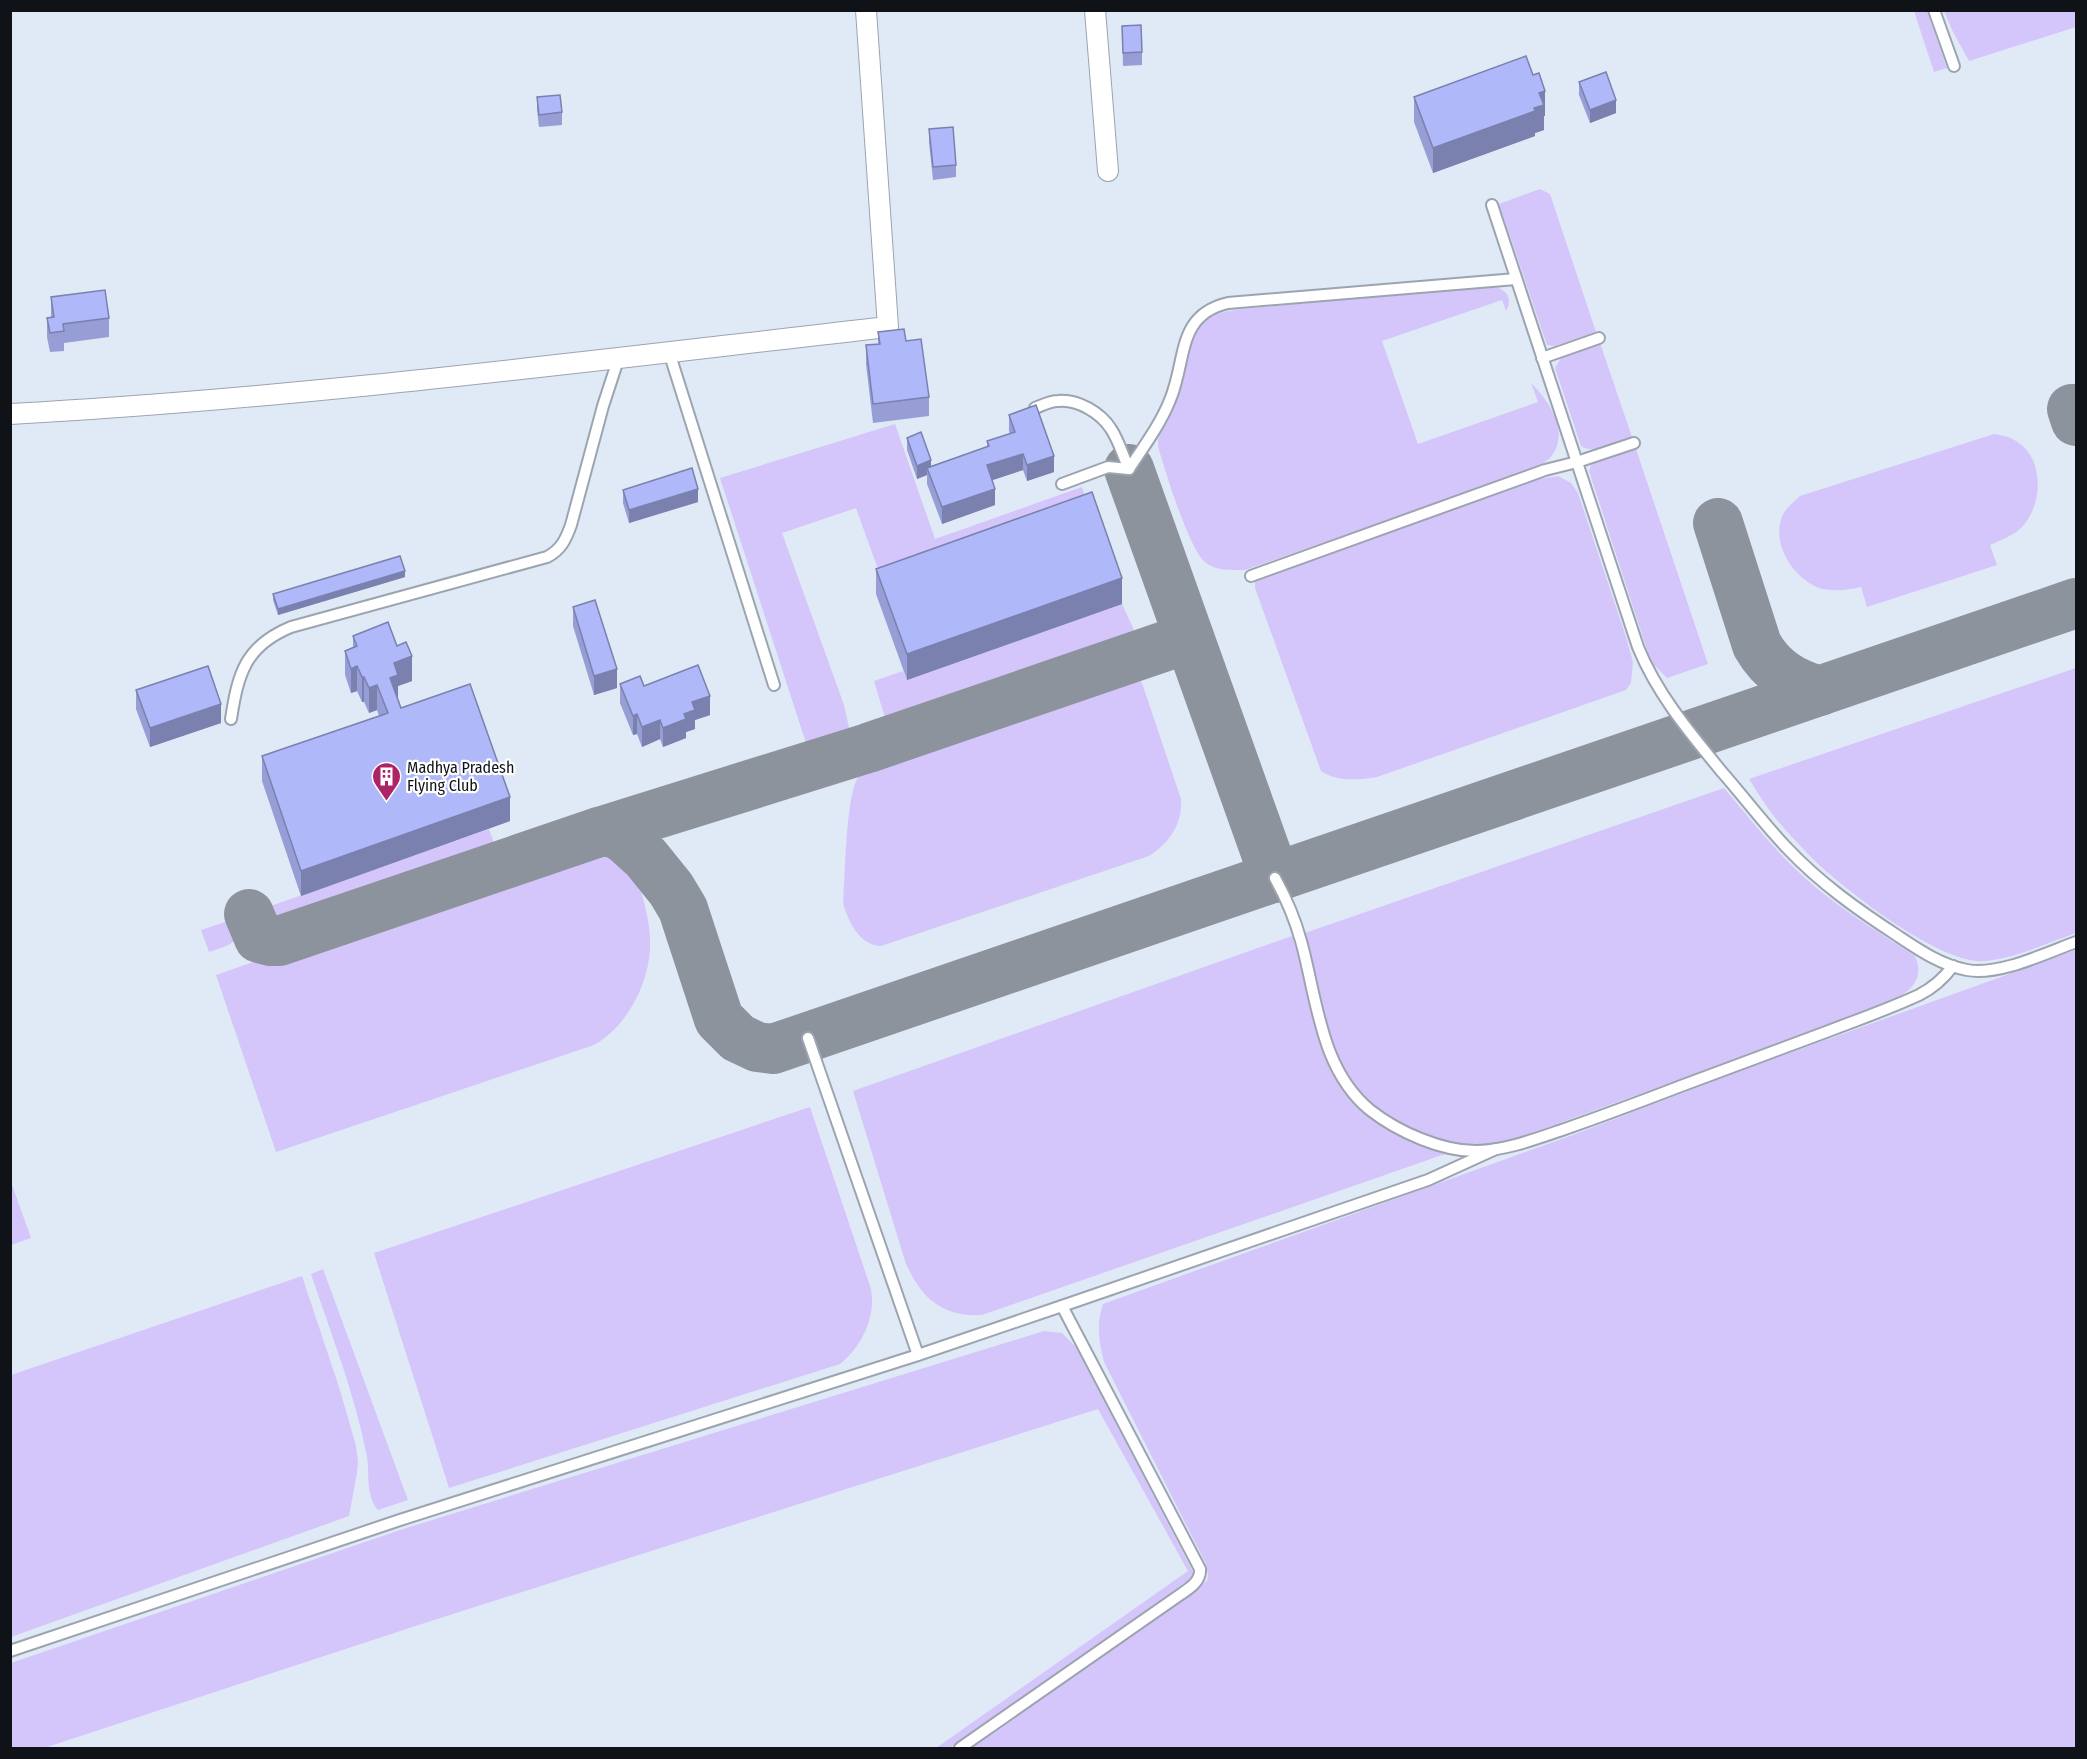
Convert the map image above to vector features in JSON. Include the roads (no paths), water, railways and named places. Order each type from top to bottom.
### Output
[{"type":"street","points":[[10,414],[173,405],[514,372],[619,357],[888,327],[866,10]]},
{"type":"street","points":[[1095,10],[1108,171]]},
{"type":"lane","points":[[1934,10],[1954,66]]},
{"type":"lane","points":[[1491,205],[1646,667],[1692,735],[1786,848],[1817,878],[1871,919],[1936,960],[1968,970],[1991,970],[2076,942]]},
{"type":"lane","points":[[1129,468],[1155,430],[1171,399],[1188,334],[1194,322],[1212,307],[1228,303],[1516,279]]},
{"type":"lane","points":[[1542,357],[1599,338]]},
{"type":"lane","points":[[669,352],[774,685]]},
{"type":"lane","points":[[231,720],[243,670],[261,643],[274,634],[291,627],[556,552],[569,531],[603,406],[619,357]]},
{"type":"lane","points":[[1035,408],[1048,403],[1065,401],[1086,407],[1113,430],[1129,468]]},
{"type":"lane","points":[[1251,576],[1545,470],[1577,462],[1634,442]]},
{"type":"lane","points":[[1062,484],[1108,467],[1129,468]]},
{"type":"lane","points":[[1275,878],[1292,912],[1301,940],[1321,1024],[1333,1062],[1355,1095],[1370,1110],[1420,1138],[1447,1148],[1466,1151],[1514,1145],[1602,1116],[1869,1016],[1919,994],[1945,977],[1953,966]]},
{"type":"lane","points":[[808,1038],[918,1355]]},
{"type":"lane","points":[[10,1652],[400,1520],[918,1355],[1428,1180],[1496,1149]]},
{"type":"lane","points":[[960,1749],[1181,1594],[1195,1583],[1200,1574],[1062,1306]]},
{"type":"place","name":"Madhya Pradesh Flying Club","points":[[386,802]]}]
